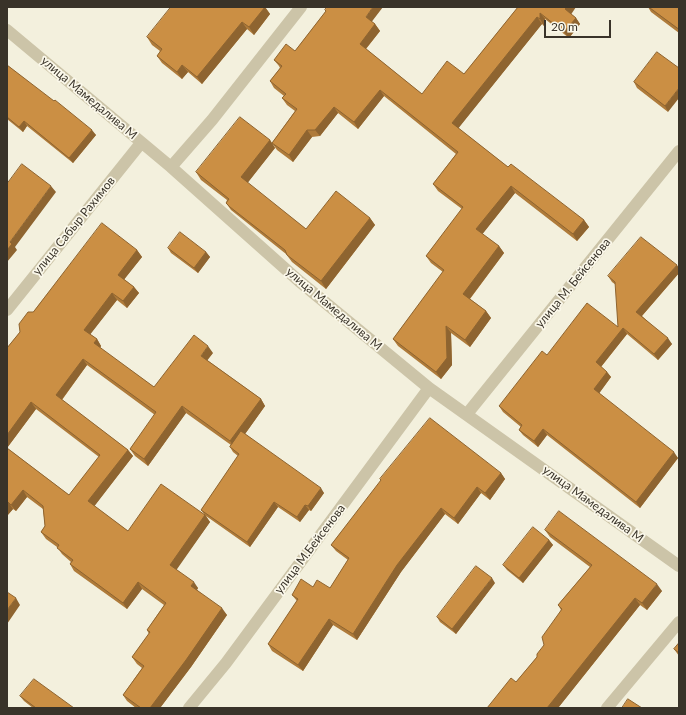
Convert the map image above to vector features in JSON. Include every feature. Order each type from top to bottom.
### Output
[{"type":"street","points":[[171,167],[212,120],[301,7]]},
{"type":"street","name":"улица Мамедалива М","points":[[7,30],[171,167],[299,281],[429,388],[679,566]]},
{"type":"street","name":"улица Сабыр Рахимов","points":[[7,310],[141,142]]},
{"type":"street","name":"улица М. Бейсенова","points":[[466,414],[679,151]]},
{"type":"street","name":"улица М.Бейсенова","points":[[189,708],[226,662],[429,388]]},
{"type":"street","points":[[607,708],[679,622]]},
{"type":"building","points":[[171,7],[265,7],[249,27],[242,22],[197,77],[182,65],[177,72],[157,56],[162,49],[147,37]]},
{"type":"building","points":[[327,7],[373,7],[366,17],[375,24],[360,44],[422,94],[447,61],[464,74],[518,7],[567,7],[565,9],[576,18],[564,32],[540,13],[540,19],[537,17],[452,123],[508,167],[511,164],[584,220],[573,234],[511,186],[476,229],[499,246],[463,294],[486,311],[465,340],[446,326],[447,358],[436,372],[393,339],[444,270],[426,256],[463,207],[433,184],[458,152],[380,90],[354,122],[334,107],[315,130],[307,130],[289,155],[272,143],[297,109],[282,98],[286,94],[270,81],[282,66],[274,60],[286,44],[295,51],[326,11],[325,10]]},
{"type":"building","points":[[649,7],[679,7],[679,29]]},
{"type":"building","points":[[657,52],[679,68],[679,88],[665,106],[634,82]]},
{"type":"building","points":[[7,65],[54,101],[55,100],[92,130],[69,158],[24,121],[19,127],[7,117]]},
{"type":"building","points":[[240,117],[270,140],[241,177],[306,229],[336,191],[370,218],[321,281],[287,255],[285,250],[230,207],[226,203],[229,199],[196,172]]},
{"type":"building","points":[[22,164],[51,186],[10,242],[12,244],[7,250],[7,184]]},
{"type":"building","points":[[102,223],[137,250],[118,275],[134,287],[123,301],[112,293],[84,330],[97,339],[94,343],[154,387],[194,335],[208,346],[201,356],[261,399],[230,441],[182,406],[144,459],[130,449],[156,412],[83,359],[56,395],[128,450],[88,501],[128,531],[161,484],[205,515],[170,565],[194,582],[191,586],[222,608],[150,708],[141,708],[123,695],[144,666],[132,657],[150,632],[147,630],[166,603],[138,582],[123,603],[70,564],[73,560],[57,548],[59,545],[41,532],[45,526],[43,506],[23,490],[11,505],[8,502],[7,504],[7,448],[69,495],[100,455],[31,402],[7,435],[7,348],[20,332],[19,324],[28,312],[33,312]]},
{"type":"building","points":[[180,232],[206,252],[194,268],[168,248]]},
{"type":"building","points":[[641,237],[677,265],[636,312],[668,338],[654,354],[623,328],[596,362],[607,372],[594,389],[674,452],[636,502],[543,429],[534,441],[519,430],[522,425],[499,406],[542,351],[547,355],[587,303],[618,327],[615,282],[608,276]]},
{"type":"building","points":[[430,418],[501,473],[485,493],[477,487],[454,518],[441,508],[397,565],[353,634],[329,619],[298,665],[268,644],[298,599],[292,595],[301,579],[313,587],[317,580],[330,588],[349,558],[331,545],[381,480],[380,479]]},
{"type":"building","points":[[241,431],[321,488],[308,506],[305,505],[297,517],[274,502],[247,542],[201,510],[239,454],[230,447]]},
{"type":"building","points":[[559,511],[657,584],[642,603],[635,598],[547,708],[487,708],[511,678],[516,682],[537,657],[537,654],[544,645],[542,637],[562,609],[558,605],[592,565],[545,530]]},
{"type":"building","points":[[533,527],[549,540],[519,578],[503,565]]},
{"type":"building","points":[[476,566],[492,578],[452,629],[437,617]]},
{"type":"building","points":[[7,592],[16,598],[7,610]]},
{"type":"building","points":[[679,643],[679,653],[674,649]]},
{"type":"building","points":[[34,679],[74,708],[36,708],[20,696]]},
{"type":"building","points":[[628,699],[642,708],[622,708]]}]
